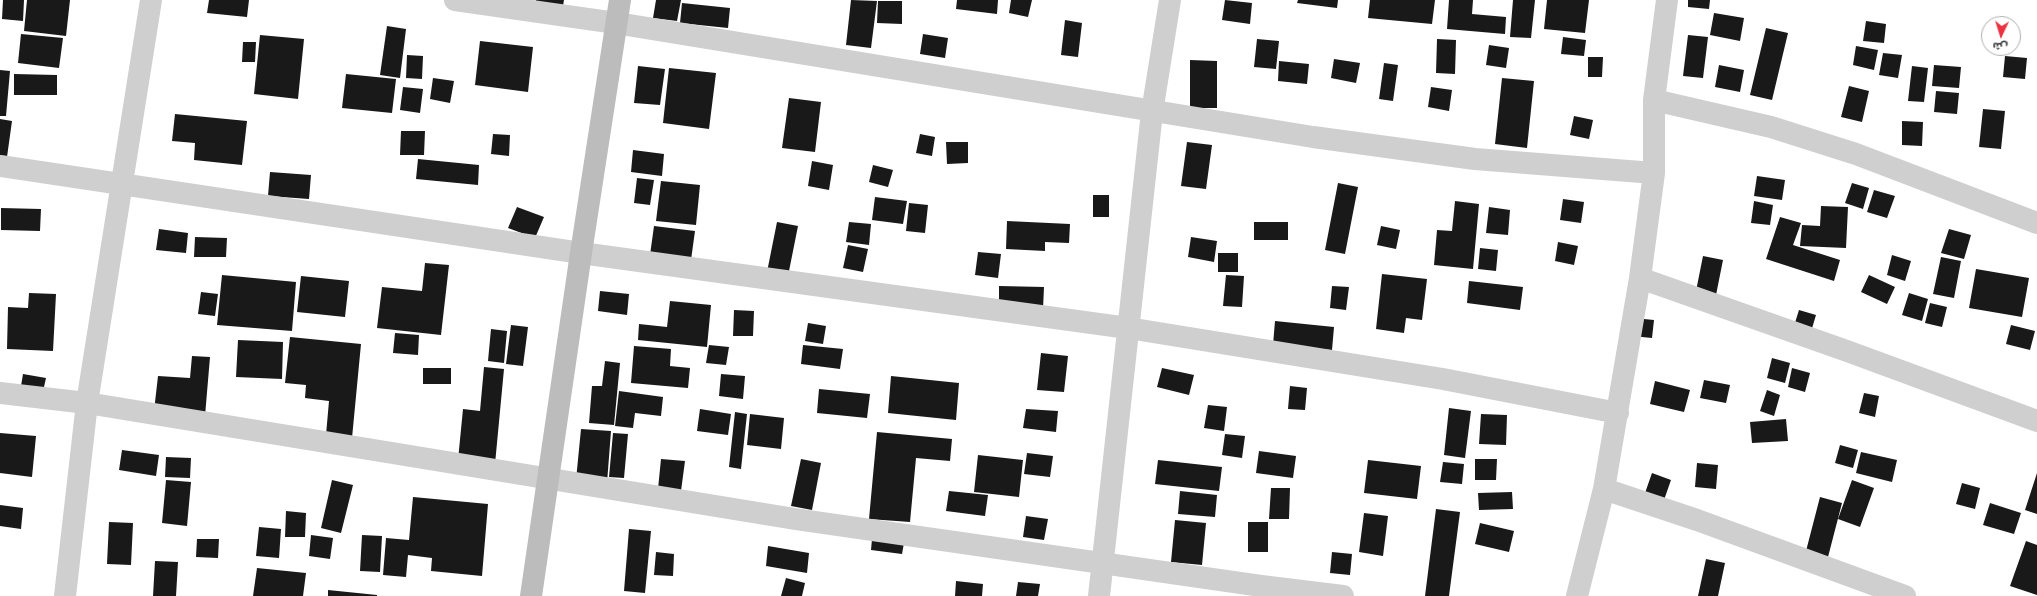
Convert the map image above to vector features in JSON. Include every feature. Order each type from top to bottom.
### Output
[{"type":"street","points":[[66,596],[87,403],[150,0]]},
{"type":"street","points":[[455,0],[616,23],[1152,112],[1475,159],[1654,173]]},
{"type":"street","points":[[531,596],[581,253],[620,0]]},
{"type":"street","points":[[1099,596],[1152,112],[1170,0]]},
{"type":"street","points":[[1577,596],[1604,489],[1640,278],[1654,173],[1654,100],[1666,23],[1667,0]]},
{"type":"street","points":[[1654,100],[1771,128],[1856,154],[2037,223]]},
{"type":"street","points":[[0,166],[581,253],[1128,328],[1444,379],[1618,413]]},
{"type":"street","points":[[1640,278],[1847,351],[2037,421]]},
{"type":"street","points":[[0,393],[87,403],[548,477],[795,519],[1103,564],[1343,596]]},
{"type":"street","points":[[1604,489],[1697,520],[1905,596]]},
{"type":"building","points":[[3,0],[24,0],[23,21],[2,19]]},
{"type":"building","points":[[27,0],[70,0],[66,36],[24,31]]},
{"type":"building","points":[[209,0],[249,0],[247,17],[207,13]]},
{"type":"building","points":[[536,0],[564,0],[563,6],[535,3]]},
{"type":"building","points":[[656,0],[681,0],[677,21],[653,18]]},
{"type":"building","points":[[851,0],[877,1],[871,48],[846,45]]},
{"type":"building","points":[[957,0],[998,0],[997,14],[956,9]]},
{"type":"building","points":[[1011,0],[1032,0],[1028,17],[1009,13]]},
{"type":"building","points":[[1225,0],[1252,3],[1250,24],[1222,20]]},
{"type":"building","points":[[1298,0],[1338,0],[1337,8],[1297,3]]},
{"type":"building","points":[[1370,0],[1435,0],[1432,24],[1368,18]]},
{"type":"building","points":[[1449,0],[1473,0],[1472,14],[1506,17],[1505,34],[1447,29]]},
{"type":"building","points":[[1513,0],[1535,0],[1531,38],[1510,37]]},
{"type":"building","points":[[1547,0],[1589,0],[1585,33],[1544,29]]},
{"type":"building","points":[[1688,0],[1710,0],[1709,9],[1688,7]]},
{"type":"building","points":[[878,1],[902,1],[902,24],[877,23]]},
{"type":"building","points":[[682,3],[730,8],[728,28],[680,23]]},
{"type":"building","points":[[1714,13],[1744,18],[1740,41],[1710,35]]},
{"type":"building","points":[[1065,20],[1082,23],[1078,57],[1061,55]]},
{"type":"building","points":[[1866,21],[1886,24],[1884,43],[1863,41]]},
{"type":"building","points":[[387,26],[406,29],[400,78],[380,75]]},
{"type":"building","points":[[1766,28],[1788,33],[1772,100],[1750,95]]},
{"type":"building","points":[[21,34],[63,38],[59,68],[18,63]]},
{"type":"building","points":[[923,34],[948,38],[945,58],[920,54]]},
{"type":"building","points":[[260,35],[304,39],[298,99],[254,94]]},
{"type":"building","points":[[1688,35],[1708,37],[1703,78],[1683,76]]},
{"type":"building","points":[[1563,37],[1586,40],[1584,56],[1561,54]]},
{"type":"building","points":[[1257,39],[1279,41],[1276,69],[1254,67]]},
{"type":"building","points":[[1437,39],[1456,40],[1455,74],[1436,73]]},
{"type":"building","points":[[480,41],[533,47],[528,92],[475,85]]},
{"type":"building","points":[[243,42],[256,42],[255,62],[242,62]]},
{"type":"building","points":[[1489,45],[1509,48],[1506,68],[1486,65]]},
{"type":"building","points":[[1856,46],[1878,50],[1874,70],[1853,65]]},
{"type":"building","points":[[1883,53],[1902,55],[1898,78],[1879,75]]},
{"type":"building","points":[[407,55],[423,56],[422,79],[406,78]]},
{"type":"building","points":[[2005,56],[2027,58],[2025,79],[2003,77]]},
{"type":"building","points":[[1588,57],[1603,57],[1602,77],[1588,77]]},
{"type":"building","points":[[1334,59],[1360,63],[1356,83],[1331,78]]},
{"type":"building","points":[[1190,60],[1217,61],[1217,108],[1190,108]]},
{"type":"building","points":[[1279,61],[1309,64],[1307,84],[1278,81]]},
{"type":"building","points":[[1384,63],[1398,65],[1393,101],[1379,99]]},
{"type":"building","points":[[1719,65],[1744,70],[1740,92],[1715,87]]},
{"type":"building","points":[[1934,65],[1961,67],[1959,88],[1932,86]]},
{"type":"building","points":[[638,66],[665,69],[660,105],[634,103]]},
{"type":"building","points":[[1912,66],[1928,68],[1924,102],[1908,101]]},
{"type":"building","points":[[669,68],[716,73],[709,129],[663,123]]},
{"type":"building","points":[[0,70],[10,71],[6,116],[0,116]]},
{"type":"building","points":[[14,74],[57,75],[57,95],[14,95]]},
{"type":"building","points":[[346,74],[396,79],[392,113],[342,108]]},
{"type":"building","points":[[433,78],[454,81],[450,103],[430,99]]},
{"type":"building","points":[[1502,78],[1534,81],[1527,148],[1495,144]]},
{"type":"building","points":[[1849,86],[1869,91],[1862,122],[1841,117]]},
{"type":"building","points":[[403,87],[423,89],[420,113],[400,110]]},
{"type":"building","points":[[1431,87],[1452,90],[1449,111],[1428,107]]},
{"type":"building","points":[[1936,91],[1959,93],[1957,114],[1934,112]]},
{"type":"building","points":[[789,98],[821,102],[815,152],[782,148]]},
{"type":"building","points":[[1983,109],[2005,111],[2001,149],[1979,147]]},
{"type":"building","points":[[175,114],[247,121],[242,165],[194,160],[195,143],[172,141]]},
{"type":"building","points":[[1574,116],[1593,120],[1589,139],[1570,135]]},
{"type":"building","points":[[0,119],[12,121],[7,157],[0,156]]},
{"type":"building","points":[[1902,121],[1923,122],[1922,146],[1902,145]]},
{"type":"building","points":[[401,131],[425,131],[424,155],[400,155]]},
{"type":"building","points":[[493,134],[510,135],[509,156],[491,154]]},
{"type":"building","points":[[920,134],[935,137],[932,156],[916,153]]},
{"type":"building","points":[[946,142],[968,142],[968,163],[947,164]]},
{"type":"building","points":[[1187,142],[1212,145],[1206,189],[1181,186]]},
{"type":"building","points":[[633,150],[664,154],[662,176],[631,172]]},
{"type":"building","points":[[418,159],[479,165],[478,185],[416,179]]},
{"type":"building","points":[[812,161],[833,165],[829,190],[808,186]]},
{"type":"building","points":[[873,165],[893,170],[888,187],[869,182]]},
{"type":"building","points":[[270,172],[311,175],[309,199],[268,196]]},
{"type":"building","points":[[1757,176],[1785,180],[1782,200],[1754,196]]},
{"type":"building","points":[[637,178],[654,180],[650,205],[634,203]]},
{"type":"building","points":[[661,181],[700,185],[696,225],[656,221]]},
{"type":"building","points":[[1338,183],[1358,187],[1345,254],[1325,250]]},
{"type":"building","points":[[1852,183],[1869,188],[1863,209],[1845,203]]},
{"type":"building","points":[[1874,190],[1895,196],[1887,218],[1867,212]]},
{"type":"building","points":[[1093,195],[1109,195],[1109,217],[1093,217]]},
{"type":"building","points":[[875,197],[907,201],[903,224],[872,220]]},
{"type":"building","points":[[1563,199],[1584,202],[1581,223],[1560,220]]},
{"type":"building","points":[[1455,201],[1479,204],[1473,269],[1434,265],[1437,230],[1452,231]]},
{"type":"building","points":[[1754,201],[1773,205],[1770,225],[1751,223]]},
{"type":"building","points":[[909,203],[928,205],[925,233],[906,231]]},
{"type":"building","points":[[1821,206],[1848,207],[1846,248],[1800,246],[1802,225],[1820,226]]},
{"type":"building","points":[[517,207],[544,217],[535,238],[508,228]]},
{"type":"building","points":[[1489,207],[1510,210],[1508,235],[1486,233]]},
{"type":"building","points":[[1,208],[41,209],[40,231],[1,230]]},
{"type":"building","points":[[1780,217],[1801,223],[1793,245],[1840,260],[1834,281],[1766,259]]},
{"type":"building","points":[[1007,221],[1070,224],[1069,243],[1045,242],[1045,251],[1006,249]]},
{"type":"building","points":[[777,222],[798,226],[788,276],[767,272]]},
{"type":"building","points":[[849,222],[871,224],[869,245],[846,242]]},
{"type":"building","points":[[1254,222],[1288,222],[1288,240],[1254,240]]},
{"type":"building","points":[[654,226],[695,231],[691,260],[650,255]]},
{"type":"building","points":[[1381,226],[1400,230],[1396,249],[1377,245]]},
{"type":"building","points":[[159,229],[188,233],[186,253],[156,250]]},
{"type":"building","points":[[1949,229],[1971,235],[1964,259],[1941,253]]},
{"type":"building","points":[[195,237],[227,238],[226,257],[194,257]]},
{"type":"building","points":[[1191,237],[1217,241],[1214,262],[1188,257]]},
{"type":"building","points":[[1558,242],[1578,246],[1574,265],[1555,261]]},
{"type":"building","points":[[848,245],[868,249],[863,272],[843,268]]},
{"type":"building","points":[[1480,248],[1498,250],[1496,271],[1478,269]]},
{"type":"building","points":[[978,252],[1001,254],[998,278],[975,275]]},
{"type":"building","points":[[1218,253],[1238,253],[1238,272],[1218,272]]},
{"type":"building","points":[[1892,255],[1911,261],[1905,281],[1887,275]]},
{"type":"building","points":[[1703,256],[1723,260],[1716,295],[1696,291]]},
{"type":"building","points":[[1941,257],[1961,261],[1954,298],[1933,294]]},
{"type":"building","points":[[425,263],[449,265],[441,335],[377,328],[382,287],[422,291]]},
{"type":"building","points":[[1976,269],[2029,278],[2022,317],[1969,308]]},
{"type":"building","points":[[1382,274],[1427,279],[1422,320],[1406,318],[1404,333],[1376,329]]},
{"type":"building","points":[[222,275],[296,282],[292,331],[217,325]]},
{"type":"building","points":[[1226,275],[1244,276],[1242,307],[1223,306]]},
{"type":"building","points":[[1869,275],[1895,287],[1887,304],[1861,292]]},
{"type":"building","points":[[301,276],[349,281],[345,317],[297,312]]},
{"type":"building","points":[[1469,281],[1523,287],[1520,310],[1467,303]]},
{"type":"building","points":[[999,286],[1044,287],[1043,309],[999,307]]},
{"type":"building","points":[[1332,286],[1349,287],[1346,310],[1330,308]]},
{"type":"building","points":[[600,291],[629,294],[627,315],[598,311]]},
{"type":"building","points":[[201,292],[218,294],[215,316],[198,314]]},
{"type":"building","points":[[29,293],[56,294],[53,351],[7,349],[8,307],[28,308]]},
{"type":"building","points":[[1909,293],[1928,299],[1922,321],[1902,315]]},
{"type":"building","points":[[670,301],[711,305],[707,347],[638,340],[639,324],[667,327]]},
{"type":"building","points":[[1930,303],[1947,307],[1942,327],[1925,323]]},
{"type":"building","points":[[734,310],[754,311],[753,336],[733,336]]},
{"type":"building","points":[[1799,310],[1816,315],[1810,335],[1793,329]]},
{"type":"building","points":[[1634,318],[1654,320],[1652,338],[1632,336]]},
{"type":"building","points":[[1275,321],[1334,327],[1332,350],[1273,345]]},
{"type":"building","points":[[808,323],[826,326],[823,344],[805,341]]},
{"type":"building","points":[[511,325],[528,327],[523,366],[506,364]]},
{"type":"building","points":[[2011,325],[2035,331],[2030,350],[2006,344]]},
{"type":"building","points":[[491,329],[507,331],[504,363],[488,361]]},
{"type":"building","points":[[395,333],[419,335],[418,355],[393,353]]},
{"type":"building","points":[[290,337],[361,344],[352,438],[326,435],[329,401],[305,398],[306,385],[285,383]]},
{"type":"building","points":[[238,340],[283,342],[282,379],[236,377]]},
{"type":"building","points":[[709,345],[729,347],[726,365],[706,363]]},
{"type":"building","points":[[803,345],[843,349],[840,369],[801,364]]},
{"type":"building","points":[[634,346],[671,349],[670,366],[690,368],[688,388],[631,383]]},
{"type":"building","points":[[1041,353],[1068,356],[1064,392],[1037,390]]},
{"type":"building","points":[[192,356],[210,357],[205,416],[154,411],[158,376],[190,378]]},
{"type":"building","points":[[1772,358],[1790,363],[1785,383],[1767,378]]},
{"type":"building","points":[[605,361],[620,363],[614,425],[589,423],[592,386],[602,386]]},
{"type":"building","points":[[484,367],[504,369],[495,464],[458,460],[463,409],[480,411]]},
{"type":"building","points":[[423,368],[451,368],[451,384],[423,384]]},
{"type":"building","points":[[1162,368],[1194,375],[1189,395],[1157,387]]},
{"type":"building","points":[[1792,368],[1810,373],[1805,392],[1788,387]]},
{"type":"building","points":[[23,374],[46,378],[42,396],[20,392]]},
{"type":"building","points":[[721,374],[745,376],[743,399],[719,396]]},
{"type":"building","points":[[891,376],[959,383],[956,420],[888,413]]},
{"type":"building","points":[[1704,380],[1730,385],[1726,403],[1700,398]]},
{"type":"building","points":[[1655,381],[1690,390],[1684,412],[1650,404]]},
{"type":"building","points":[[1290,386],[1307,388],[1305,410],[1288,409]]},
{"type":"building","points":[[819,389],[870,394],[867,418],[817,413]]},
{"type":"building","points":[[1767,390],[1780,395],[1774,416],[1760,411]]},
{"type":"building","points":[[619,391],[663,397],[661,416],[635,413],[633,428],[615,426]]},
{"type":"building","points":[[1864,393],[1879,396],[1875,417],[1859,413]]},
{"type":"building","points":[[1208,405],[1227,407],[1224,431],[1204,428]]},
{"type":"building","points":[[1449,408],[1471,411],[1465,458],[1444,455]]},
{"type":"building","points":[[700,409],[731,414],[728,435],[697,431]]},
{"type":"building","points":[[1026,409],[1058,411],[1056,432],[1023,428]]},
{"type":"building","points":[[735,412],[747,414],[741,469],[729,467]]},
{"type":"building","points":[[750,414],[784,418],[781,449],[747,445]]},
{"type":"building","points":[[1481,414],[1507,415],[1506,445],[1479,444]]},
{"type":"building","points":[[1786,419],[1788,441],[1752,443],[1750,422]]},
{"type":"building","points":[[581,429],[611,431],[607,483],[576,480]]},
{"type":"building","points":[[877,432],[952,439],[950,461],[916,458],[910,522],[869,519]]},
{"type":"building","points":[[0,433],[36,436],[32,477],[0,473]]},
{"type":"building","points":[[613,433],[628,434],[624,478],[609,477]]},
{"type":"building","points":[[1225,434],[1245,436],[1242,458],[1222,455]]},
{"type":"building","points":[[1840,445],[1858,450],[1853,468],[1835,463]]},
{"type":"building","points":[[122,450],[159,455],[156,476],[119,470]]},
{"type":"building","points":[[1259,451],[1296,456],[1293,478],[1256,473]]},
{"type":"building","points":[[1861,452],[1897,460],[1892,482],[1856,473]]},
{"type":"building","points":[[1027,453],[1053,456],[1050,477],[1024,474]]},
{"type":"building","points":[[978,455],[1023,460],[1019,497],[974,492]]},
{"type":"building","points":[[166,457],[191,458],[190,478],[165,477]]},
{"type":"building","points":[[661,459],[685,461],[681,491],[658,489]]},
{"type":"building","points":[[801,459],[821,463],[812,510],[791,506]]},
{"type":"building","points":[[1475,459],[1497,459],[1496,480],[1475,480]]},
{"type":"building","points":[[1158,460],[1222,467],[1219,491],[1155,484]]},
{"type":"building","points":[[1368,460],[1421,466],[1417,499],[1364,493]]},
{"type":"building","points":[[1443,462],[1464,464],[1462,484],[1440,482]]},
{"type":"building","points":[[1697,463],[1718,465],[1716,489],[1695,487]]},
{"type":"building","points":[[1652,473],[1671,480],[1664,500],[1645,493]]},
{"type":"building","points":[[2037,473],[2037,514],[2025,510]]},
{"type":"building","points":[[166,480],[191,482],[187,526],[162,523]]},
{"type":"building","points":[[332,480],[353,485],[341,533],[321,528]]},
{"type":"building","points":[[1852,480],[1874,488],[1860,527],[1838,519]]},
{"type":"building","points":[[1962,483],[1980,488],[1975,509],[1956,504]]},
{"type":"building","points":[[1271,488],[1290,488],[1289,519],[1269,519]]},
{"type":"building","points":[[949,491],[988,495],[985,516],[946,511]]},
{"type":"building","points":[[1180,491],[1217,495],[1215,517],[1178,514]]},
{"type":"building","points":[[1512,492],[1513,509],[1479,510],[1478,493]]},
{"type":"building","points":[[413,497],[488,504],[482,576],[431,571],[432,558],[408,555],[406,577],[383,575],[386,538],[409,540]]},
{"type":"building","points":[[1820,497],[1842,503],[1828,557],[1806,551]]},
{"type":"building","points":[[1990,503],[2021,513],[2014,534],[1983,525]]},
{"type":"building","points":[[0,505],[23,508],[21,529],[0,526]]},
{"type":"building","points":[[1436,509],[1460,512],[1449,596],[1425,596]]},
{"type":"building","points":[[286,511],[306,513],[305,537],[285,537]]},
{"type":"building","points":[[1364,513],[1388,516],[1383,556],[1359,552]]},
{"type":"building","points":[[1026,516],[1048,519],[1044,540],[1023,537]]},
{"type":"building","points":[[1175,520],[1206,523],[1202,565],[1171,562]]},
{"type":"building","points":[[109,522],[133,523],[131,565],[107,564]]},
{"type":"building","points":[[1248,522],[1268,522],[1268,552],[1248,552]]},
{"type":"building","points":[[1480,523],[1514,531],[1509,552],[1475,544]]},
{"type":"building","points":[[259,527],[281,529],[279,558],[256,556]]},
{"type":"building","points":[[629,529],[651,531],[645,593],[624,591]]},
{"type":"building","points":[[311,535],[333,538],[330,559],[309,556]]},
{"type":"building","points":[[362,535],[382,536],[380,572],[360,571]]},
{"type":"building","points":[[197,539],[219,539],[218,558],[196,557]]},
{"type":"building","points":[[872,539],[904,543],[902,554],[871,550]]},
{"type":"building","points":[[2026,541],[2037,545],[2037,595],[2010,586]]},
{"type":"building","points":[[768,546],[809,553],[807,573],[766,566]]},
{"type":"building","points":[[656,552],[674,554],[673,576],[654,575]]},
{"type":"building","points":[[1332,552],[1352,554],[1350,575],[1330,573]]},
{"type":"building","points":[[1706,559],[1725,563],[1718,596],[1698,596]]},
{"type":"building","points":[[155,561],[178,562],[176,596],[153,596]]},
{"type":"building","points":[[257,568],[306,573],[303,596],[253,596]]},
{"type":"building","points":[[786,578],[805,583],[802,596],[781,596]]},
{"type":"building","points":[[956,581],[983,584],[982,596],[955,596]]},
{"type":"building","points":[[1018,582],[1040,584],[1038,596],[1016,596]]},
{"type":"building","points":[[328,590],[377,595],[377,596],[328,596]]}]
